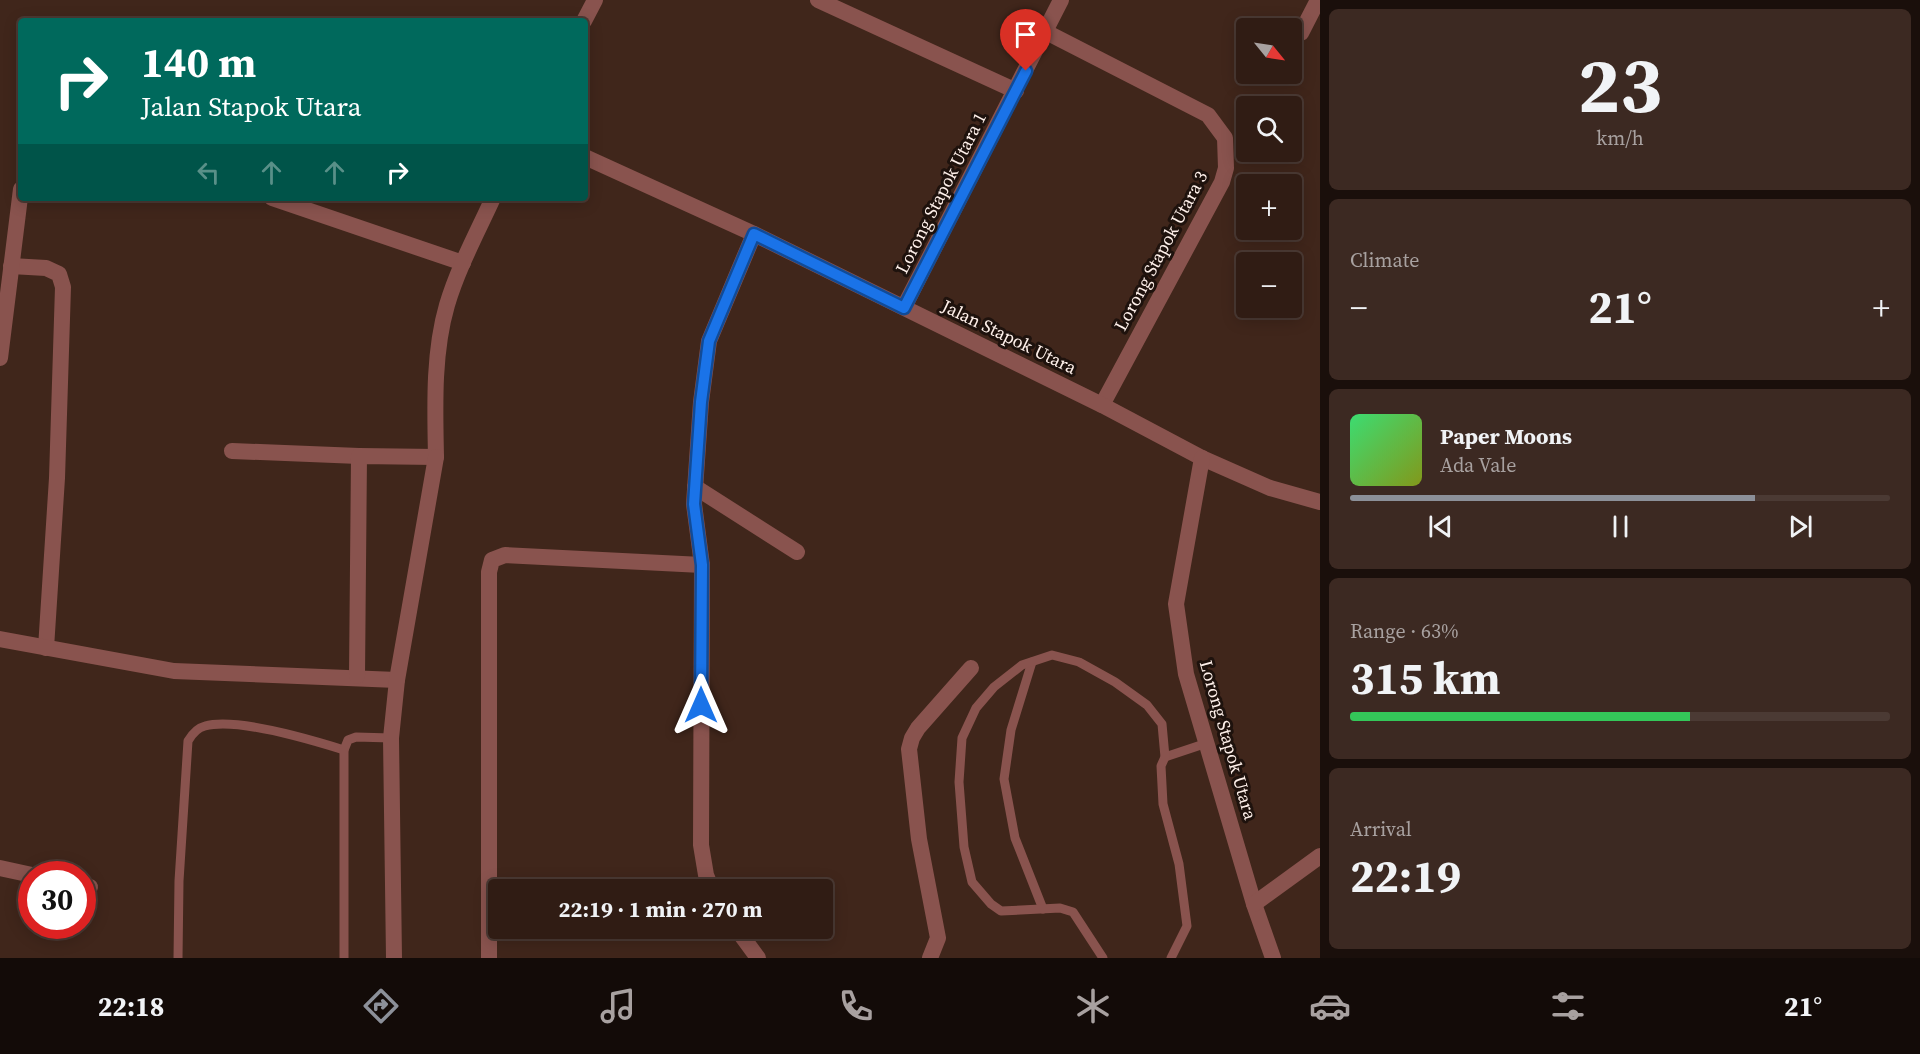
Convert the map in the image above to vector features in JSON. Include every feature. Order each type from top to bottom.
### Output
[{"type":"street","points":[[586,18],[595,0]]},
{"type":"street","points":[[818,0],[1016,91]]},
{"type":"street","name":"Lorong Stapok Utara 1","points":[[904,308],[1061,0]]},
{"type":"street","points":[[1302,31],[1318,0]]},
{"type":"street","name":"Lorong Stapok Utara 3","points":[[1046,32],[1208,115],[1225,138],[1226,168],[1222,182],[1102,405]]},
{"type":"street","name":"Jalan Stapok Utara","points":[[588,158],[754,234],[1102,405],[1202,458],[1270,488],[1320,502]]},
{"type":"street","points":[[0,358],[19,201]]},
{"type":"street","points":[[281,201],[463,263]]},
{"type":"street","points":[[394,958],[391,738],[397,680],[436,457],[435,407],[439,357],[447,306],[463,263],[492,201]]},
{"type":"street","points":[[708,879],[701,845],[702,565],[694,504],[701,402],[709,341],[754,234]]},
{"type":"street","points":[[11,266],[46,268],[59,274],[63,287],[57,478],[46,648]]},
{"type":"street","points":[[232,451],[436,457]]},
{"type":"street","points":[[357,676],[359,456]]},
{"type":"street","name":"Lorong Stapok Utara","points":[[1202,458],[1176,604],[1186,674],[1254,904],[1273,958]]},
{"type":"street","points":[[695,487],[797,552]]},
{"type":"street","points":[[489,958],[489,572],[492,560],[506,555],[702,565]]},
{"type":"street","points":[[0,639],[174,671],[357,676],[397,680]]},
{"type":"street","points":[[930,958],[938,938],[919,839],[909,749],[918,728],[971,668]]},
{"type":"street","points":[[1254,904],[1320,855]]},
{"type":"street","points":[[0,868],[18,872]]},
{"type":"street","points":[[744,939],[758,958]]},
{"type":"lane","points":[[1103,958],[1073,912],[1060,908],[1001,911],[991,904],[972,882],[964,847],[959,782],[962,738],[976,708],[994,687],[1022,665],[1052,655],[1079,662],[1115,682],[1147,705],[1162,724],[1165,757],[1161,766],[1163,804],[1179,864],[1187,926],[1171,958]]},
{"type":"lane","points":[[1032,662],[1011,730],[1004,778],[1015,838],[1043,909]]},
{"type":"lane","points":[[178,958],[179,881],[188,741],[194,731],[205,726],[239,725],[299,736],[344,750]]},
{"type":"lane","points":[[344,958],[344,750],[348,740],[356,737],[391,738]]},
{"type":"lane","points":[[1165,757],[1207,743]]},
{"type":"route","points":[[701,705],[702,565],[694,504],[701,402],[709,341],[754,234],[904,308],[1026,71]]}]
